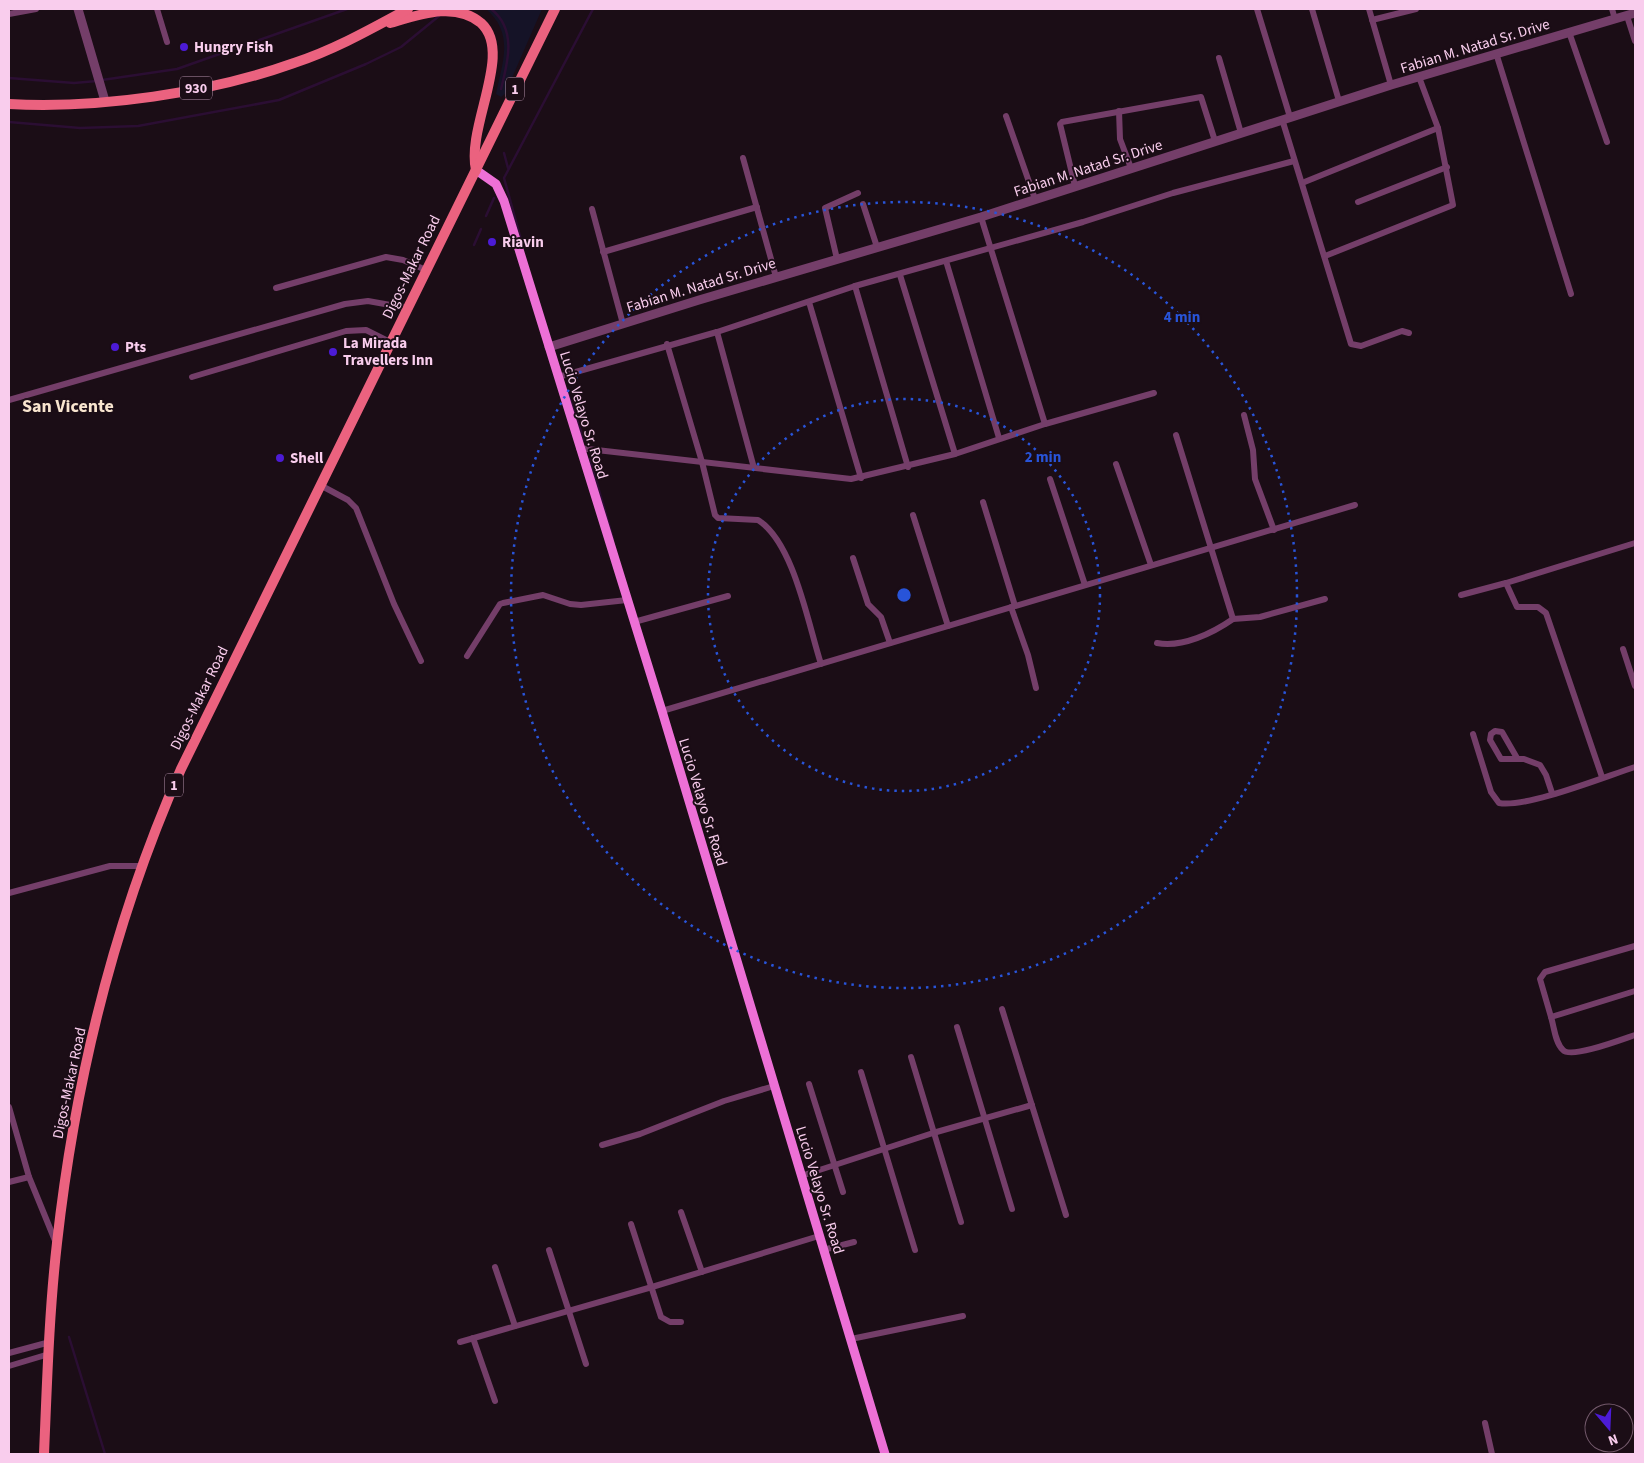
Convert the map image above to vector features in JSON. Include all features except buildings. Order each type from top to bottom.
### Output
[{"type":"main road","name":"930","points":[[9,104],[46,105],[105,101],[168,93],[263,73],[318,54],[408,9]]},
{"type":"main road","name":"Digos-Makar Road","points":[[44,1454],[57,1244],[78,1101],[108,979],[141,866],[181,769],[390,342],[556,9]]},
{"type":"main road","name":"930","points":[[373,28],[430,13],[450,11],[468,15],[478,20],[489,33],[494,53],[474,142],[476,170]]},
{"type":"main road","name":"Lucio Velayo Sr. Road","points":[[476,170],[491,179],[500,192],[550,347],[579,448],[662,711],[885,1454]]},
{"type":"street","points":[[9,14],[36,9]]},
{"type":"street","points":[[78,9],[105,101]]},
{"type":"street","points":[[157,9],[167,42]]},
{"type":"street","points":[[1257,9],[1286,118],[1294,161],[1352,344],[1360,346],[1402,331],[1409,333]]},
{"type":"street","points":[[1312,9],[1339,101]]},
{"type":"street","points":[[1369,9],[1391,85]]},
{"type":"street","points":[[1372,20],[1416,9]]},
{"type":"street","points":[[1612,9],[1615,19]]},
{"type":"street","points":[[1631,14],[1635,41]]},
{"type":"street","name":"Fabian M. Natad Sr. Drive","points":[[550,347],[776,277],[981,217],[1339,101],[1631,14]]},
{"type":"street","points":[[1569,32],[1607,142]]},
{"type":"street","points":[[1496,53],[1571,294]]},
{"type":"street","points":[[1219,58],[1240,133]]},
{"type":"street","points":[[1325,256],[1454,205],[1438,128],[1419,77]]},
{"type":"street","points":[[1076,186],[1060,123],[1201,97],[1216,141]]},
{"type":"street","points":[[1118,111],[1120,139],[1131,168]]},
{"type":"street","points":[[1006,116],[1034,199]]},
{"type":"street","points":[[1302,183],[1438,128]]},
{"type":"street","points":[[743,158],[776,277]]},
{"type":"street","points":[[558,376],[667,344],[717,332],[855,286],[900,275],[990,247],[1294,161]]},
{"type":"street","points":[[1358,202],[1446,167]]},
{"type":"street","points":[[837,259],[825,208],[858,193]]},
{"type":"street","points":[[863,204],[877,247]]},
{"type":"street","points":[[603,252],[757,207]]},
{"type":"street","points":[[592,209],[622,324]]},
{"type":"street","points":[[981,217],[1045,424]]},
{"type":"street","points":[[276,288],[386,257],[403,260],[426,270]]},
{"type":"street","points":[[946,261],[999,438]]},
{"type":"street","points":[[900,275],[955,454]]},
{"type":"street","points":[[855,286],[908,467]]},
{"type":"street","points":[[9,400],[345,304],[368,301],[407,308]]},
{"type":"street","points":[[809,302],[861,478]]},
{"type":"street","points":[[192,377],[346,331],[366,330],[390,342]]},
{"type":"street","points":[[717,332],[754,468]]},
{"type":"street","points":[[667,344],[702,462],[716,517],[758,520],[776,538],[795,581],[821,664]]},
{"type":"street","points":[[579,448],[851,479],[908,467],[955,454],[999,438],[1154,393]]},
{"type":"street","points":[[1244,415],[1253,450],[1255,479],[1274,530]]},
{"type":"street","points":[[1176,435],[1233,619]]},
{"type":"street","points":[[1116,464],[1151,565]]},
{"type":"street","points":[[1050,480],[1085,585]]},
{"type":"street","points":[[320,486],[348,500],[356,508],[394,604],[420,662]]},
{"type":"street","points":[[983,502],[1028,654],[1036,688]]},
{"type":"street","points":[[662,711],[1355,505]]},
{"type":"street","points":[[913,515],[948,626]]},
{"type":"street","points":[[1461,595],[1635,543]]},
{"type":"street","points":[[853,558],[868,604],[881,617],[890,643]]},
{"type":"street","points":[[1506,583],[1517,607],[1538,607],[1546,613],[1602,777]]},
{"type":"street","points":[[467,656],[502,604],[543,595],[570,604],[581,605],[627,600]]},
{"type":"street","points":[[634,622],[728,596]]},
{"type":"street","points":[[1156,643],[1170,644],[1210,633],[1233,619],[1260,617],[1325,599]]},
{"type":"street","points":[[1623,649],[1635,686]]},
{"type":"street","points":[[1517,758],[1502,732],[1494,731],[1491,734],[1490,740],[1501,759],[1517,758],[1540,765],[1546,775],[1552,794]]},
{"type":"street","points":[[1473,734],[1491,792],[1498,803],[1509,805],[1552,794],[1635,767]]},
{"type":"street","points":[[9,894],[110,866],[141,866]]},
{"type":"street","points":[[1635,946],[1541,975],[1541,986],[1561,1048],[1568,1053],[1579,1052],[1635,1035]]},
{"type":"street","points":[[1551,1017],[1635,991]]},
{"type":"street","points":[[1002,1009],[1066,1215]]},
{"type":"street","points":[[957,1027],[983,1119],[1012,1209]]},
{"type":"street","points":[[911,1058],[961,1222]]},
{"type":"street","points":[[861,1072],[915,1250]]},
{"type":"street","points":[[809,1084],[843,1192]]},
{"type":"street","points":[[602,1144],[640,1134],[724,1101],[774,1086]]},
{"type":"street","points":[[801,1176],[933,1133],[1032,1105]]},
{"type":"street","points":[[9,1107],[29,1177],[57,1244]]},
{"type":"street","points":[[9,1182],[29,1177]]},
{"type":"street","points":[[681,1212],[702,1272]]},
{"type":"street","points":[[631,1224],[662,1317],[670,1322],[681,1322]]},
{"type":"street","points":[[460,1342],[568,1310],[652,1288],[819,1236]]},
{"type":"street","points":[[823,1250],[854,1242]]},
{"type":"street","points":[[549,1250],[586,1364]]},
{"type":"street","points":[[495,1267],[515,1326]]},
{"type":"street","points":[[850,1340],[963,1316]]},
{"type":"street","points":[[473,1338],[495,1401]]},
{"type":"street","points":[[9,1354],[50,1342]]},
{"type":"street","points":[[9,1366],[49,1354]]},
{"type":"street","points":[[1484,1423],[1492,1454]]},
{"type":"shaded area","points":[[486,9],[542,9],[505,94],[501,97],[496,94],[503,60],[503,39],[501,28]]},
{"type":"waterway","points":[[102,80],[177,69],[347,9]]},
{"type":"waterway","points":[[491,9],[505,26],[507,36],[508,57],[501,89]]},
{"type":"waterway","points":[[523,247],[504,178],[593,9]]},
{"type":"waterway","points":[[9,122],[80,128],[138,126],[279,100],[366,64],[401,47],[439,16]]},
{"type":"waterway","points":[[9,78],[74,83],[97,81]]},
{"type":"waterway","points":[[504,153],[508,168]]},
{"type":"waterway","points":[[486,216],[494,198]]},
{"type":"waterway","points":[[474,245],[481,229]]},
{"type":"waterway","points":[[568,394],[584,440]]},
{"type":"waterway","points":[[590,459],[613,539]]},
{"type":"waterway","points":[[69,1337],[105,1454]]},
{"type":"place","name":"Hungry Fish","points":[[184,47]]},
{"type":"place","name":"Riavin","points":[[492,242]]},
{"type":"place","name":"Pts","points":[[115,347]]},
{"type":"place","name":"La Mirada Travellers Inn","points":[[333,352]]},
{"type":"place","name":"Shell","points":[[280,458]]},
{"type":"district","name":"San Vicente","points":[[68,406]]}]
